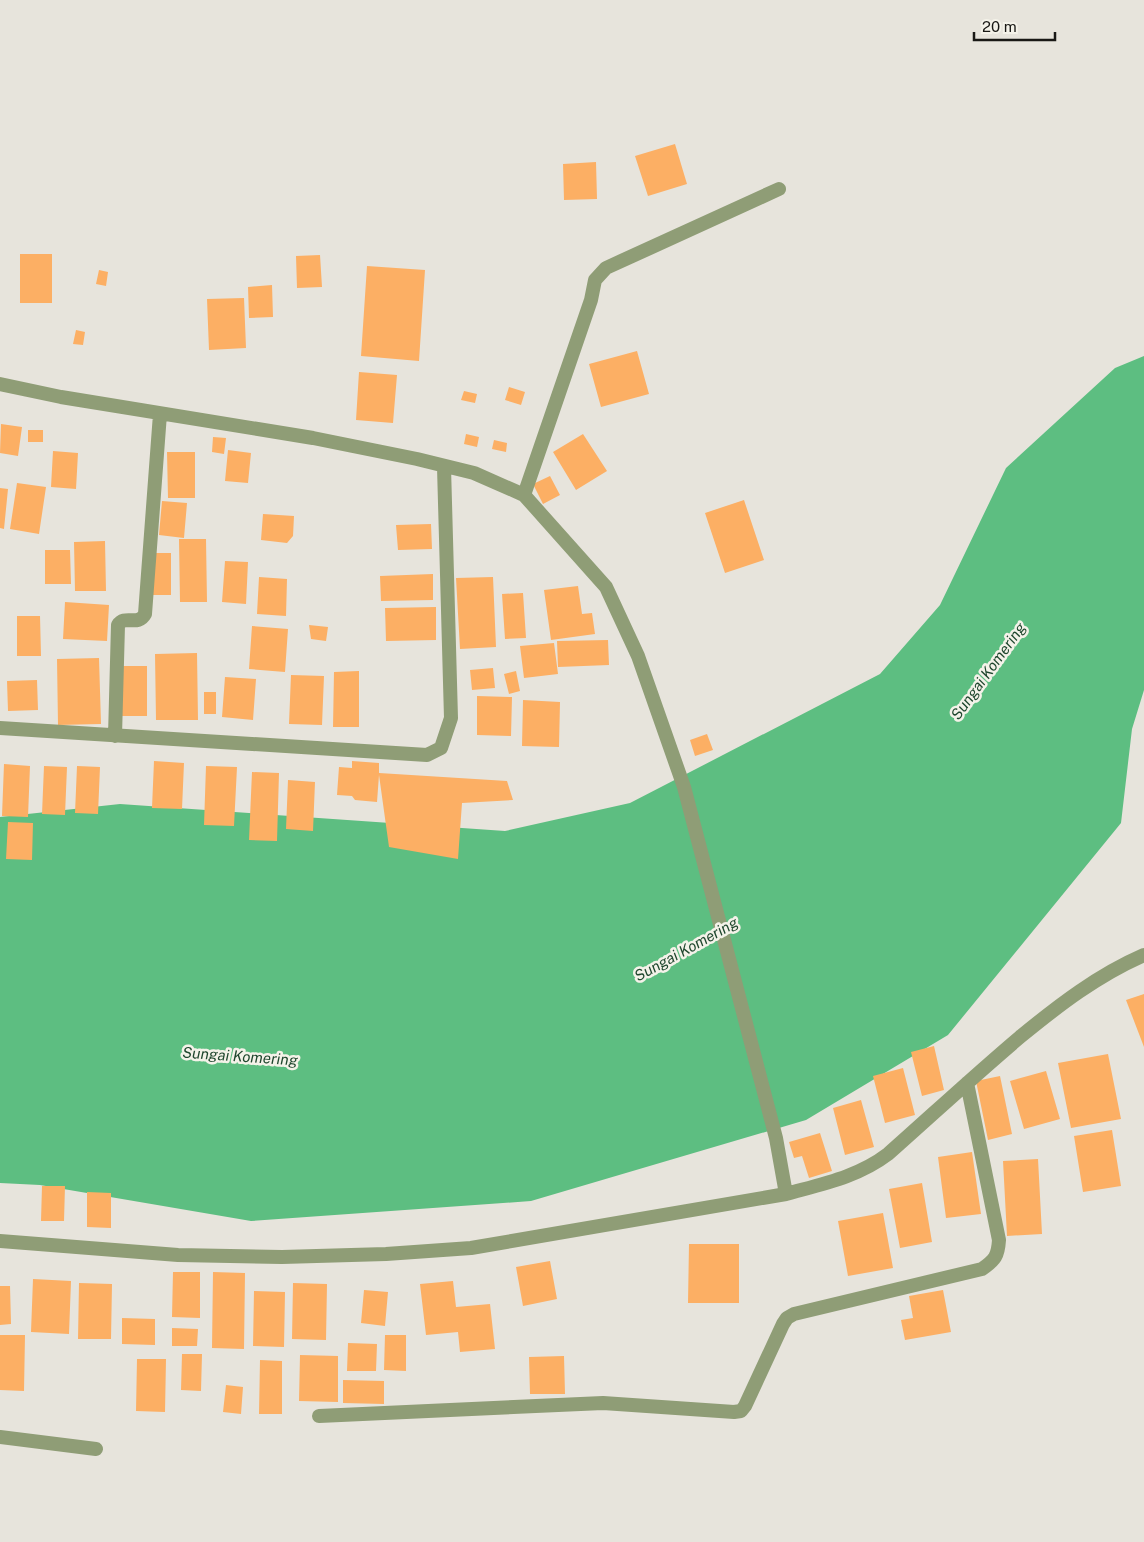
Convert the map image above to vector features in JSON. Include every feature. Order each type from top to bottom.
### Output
[{"type":"street","points":[[524,495],[590,300],[595,280],[606,268],[779,189]]},
{"type":"street","points":[[0,384],[61,397],[313,438],[417,459],[474,473],[524,495],[606,587],[638,656],[684,787],[776,1138],[786,1194]]},
{"type":"street","points":[[115,736],[118,625],[120,620],[139,620],[145,614],[160,414]]},
{"type":"street","points":[[0,728],[428,755],[441,748],[451,718],[444,467]]},
{"type":"street","points":[[0,1241],[178,1255],[282,1257],[386,1254],[471,1248],[786,1194],[854,1174],[873,1166],[1054,1009],[1091,983],[1144,955]]},
{"type":"street","points":[[319,1416],[603,1402],[741,1411],[746,1406],[787,1318],[794,1314],[982,1269],[993,1261],[998,1251],[999,1240],[967,1083]]},
{"type":"street","points":[[0,1438],[96,1449]]},
{"type":"water","name":"Sungai Komering","points":[[1144,356],[1144,690],[1132,729],[1121,823],[948,1035],[806,1120],[531,1201],[251,1221],[40,1185],[0,1183],[0,817],[120,804],[505,831],[630,803],[880,674],[940,605],[1006,468],[1115,368]]},
{"type":"building","points":[[675,144],[687,184],[648,196],[635,156]]},
{"type":"building","points":[[596,162],[597,199],[564,200],[563,164]]},
{"type":"building","points":[[20,254],[52,254],[52,303],[20,303]]},
{"type":"building","points":[[320,255],[322,287],[297,288],[296,256]]},
{"type":"building","points":[[367,266],[425,270],[419,361],[361,356]]},
{"type":"building","points":[[99,270],[108,272],[106,286],[96,284]]},
{"type":"building","points":[[272,285],[273,317],[249,318],[248,287]]},
{"type":"building","points":[[244,298],[246,348],[209,350],[207,299]]},
{"type":"building","points":[[76,330],[85,332],[83,345],[73,344]]},
{"type":"building","points":[[637,351],[649,394],[601,407],[589,364]]},
{"type":"building","points":[[359,372],[397,375],[393,423],[356,420]]},
{"type":"building","points":[[509,387],[525,392],[521,405],[505,400]]},
{"type":"building","points":[[464,391],[477,394],[475,403],[461,400]]},
{"type":"building","points":[[1,424],[22,427],[18,456],[0,453]]},
{"type":"building","points":[[28,430],[43,430],[43,442],[28,442]]},
{"type":"building","points":[[466,434],[479,437],[477,447],[464,444]]},
{"type":"building","points":[[583,434],[607,471],[576,490],[553,452]]},
{"type":"building","points":[[213,437],[226,438],[224,454],[212,452]]},
{"type":"building","points":[[494,440],[507,443],[506,452],[492,449]]},
{"type":"building","points":[[228,450],[251,453],[248,483],[225,481]]},
{"type":"building","points":[[53,451],[78,453],[76,489],[51,487]]},
{"type":"building","points":[[167,452],[195,452],[195,498],[168,498]]},
{"type":"building","points":[[550,476],[560,495],[543,504],[533,484]]},
{"type":"building","points":[[17,483],[46,487],[39,534],[10,529]]},
{"type":"building","points":[[0,488],[8,489],[4,529],[0,528]]},
{"type":"building","points":[[744,500],[764,560],[725,573],[705,513]]},
{"type":"building","points":[[162,501],[187,503],[184,538],[159,535]]},
{"type":"building","points":[[263,514],[294,516],[293,536],[287,543],[261,540]]},
{"type":"building","points":[[431,524],[432,549],[398,550],[396,525]]},
{"type":"building","points":[[179,539],[206,539],[207,602],[180,602]]},
{"type":"building","points":[[105,541],[106,591],[75,591],[74,542]]},
{"type":"building","points":[[45,550],[70,550],[71,584],[45,584]]},
{"type":"building","points":[[151,553],[171,553],[171,595],[151,595]]},
{"type":"building","points":[[225,561],[248,562],[246,604],[222,602]]},
{"type":"building","points":[[433,574],[433,600],[381,601],[380,576]]},
{"type":"building","points":[[259,577],[287,579],[286,616],[257,614]]},
{"type":"building","points":[[493,577],[496,647],[460,649],[456,578]]},
{"type":"building","points":[[578,586],[582,614],[592,613],[595,634],[551,640],[544,590]]},
{"type":"building","points":[[523,593],[526,638],[505,639],[502,594]]},
{"type":"building","points":[[65,602],[109,605],[107,641],[63,639]]},
{"type":"building","points":[[436,607],[436,640],[386,641],[385,608]]},
{"type":"building","points":[[17,616],[40,616],[41,656],[17,656]]},
{"type":"building","points":[[309,625],[328,627],[326,641],[311,639]]},
{"type":"building","points":[[252,626],[288,629],[285,672],[249,669]]},
{"type":"building","points":[[608,640],[609,665],[558,667],[557,641]]},
{"type":"building","points":[[554,643],[558,674],[524,678],[520,646]]},
{"type":"building","points":[[197,653],[198,720],[156,720],[155,654]]},
{"type":"building","points":[[99,658],[101,724],[58,725],[57,659]]},
{"type":"building","points":[[119,666],[147,666],[147,716],[120,716]]},
{"type":"building","points":[[493,668],[495,688],[472,690],[470,670]]},
{"type":"building","points":[[359,671],[359,727],[333,727],[334,672]]},
{"type":"building","points":[[516,671],[520,691],[509,694],[504,674]]},
{"type":"building","points":[[291,675],[324,676],[322,725],[289,724]]},
{"type":"building","points":[[225,677],[256,679],[253,720],[222,717]]},
{"type":"building","points":[[37,680],[38,710],[8,711],[7,681]]},
{"type":"building","points":[[204,692],[216,692],[216,714],[204,714]]},
{"type":"building","points":[[477,696],[512,697],[511,736],[477,735]]},
{"type":"building","points":[[523,700],[560,702],[559,747],[522,746]]},
{"type":"building","points":[[707,734],[713,750],[695,756],[690,740]]},
{"type":"building","points":[[154,761],[184,763],[182,809],[152,808]]},
{"type":"building","points":[[352,761],[379,763],[379,773],[507,781],[513,800],[462,803],[458,859],[389,847],[379,775],[377,802],[355,800],[352,796],[337,795],[339,767],[352,768]]},
{"type":"building","points":[[4,764],[30,766],[28,817],[2,816]]},
{"type":"building","points":[[44,766],[67,767],[65,815],[42,814]]},
{"type":"building","points":[[77,766],[100,767],[98,814],[75,813]]},
{"type":"building","points":[[206,766],[237,767],[234,826],[204,825]]},
{"type":"building","points":[[252,772],[279,773],[277,841],[249,840]]},
{"type":"building","points":[[288,780],[315,782],[313,831],[286,829]]},
{"type":"building","points":[[8,822],[33,823],[32,860],[6,859]]},
{"type":"building","points":[[1144,994],[1144,1047],[1126,1000]]},
{"type":"building","points":[[934,1046],[944,1090],[922,1096],[911,1052]]},
{"type":"building","points":[[1108,1054],[1121,1119],[1071,1128],[1058,1063]]},
{"type":"building","points":[[903,1068],[915,1115],[885,1123],[873,1076]]},
{"type":"building","points":[[1046,1071],[1060,1119],[1024,1129],[1010,1081]]},
{"type":"building","points":[[1000,1076],[1012,1134],[988,1140],[976,1081]]},
{"type":"building","points":[[861,1100],[874,1147],[845,1155],[833,1108]]},
{"type":"building","points":[[1112,1130],[1121,1186],[1083,1192],[1074,1136]]},
{"type":"building","points":[[820,1133],[832,1171],[809,1178],[802,1156],[794,1158],[789,1142]]},
{"type":"building","points":[[972,1152],[981,1214],[946,1218],[938,1157]]},
{"type":"building","points":[[1038,1159],[1042,1234],[1007,1236],[1003,1161]]},
{"type":"building","points":[[922,1183],[932,1242],[900,1248],[889,1189]]},
{"type":"building","points":[[42,1186],[65,1186],[64,1221],[41,1221]]},
{"type":"building","points":[[87,1192],[111,1193],[111,1228],[87,1227]]},
{"type":"building","points":[[883,1213],[893,1268],[848,1276],[838,1221]]},
{"type":"building","points":[[689,1244],[739,1244],[739,1303],[688,1303]]},
{"type":"building","points":[[550,1261],[557,1299],[523,1306],[516,1267]]},
{"type":"building","points":[[173,1272],[200,1272],[200,1318],[172,1317]]},
{"type":"building","points":[[213,1272],[245,1273],[244,1349],[212,1348]]},
{"type":"building","points":[[33,1279],[71,1281],[69,1334],[31,1332]]},
{"type":"building","points":[[453,1281],[456,1307],[490,1304],[495,1349],[460,1352],[458,1332],[426,1335],[420,1284]]},
{"type":"building","points":[[79,1283],[112,1284],[111,1339],[78,1339]]},
{"type":"building","points":[[293,1283],[327,1284],[326,1340],[292,1339]]},
{"type":"building","points":[[0,1286],[10,1286],[11,1324],[0,1325]]},
{"type":"building","points":[[364,1290],[388,1292],[385,1326],[361,1323]]},
{"type":"building","points":[[943,1290],[951,1332],[905,1340],[901,1320],[913,1318],[909,1296]]},
{"type":"building","points":[[254,1291],[285,1292],[284,1347],[253,1346]]},
{"type":"building","points":[[122,1318],[155,1319],[155,1345],[122,1344]]},
{"type":"building","points":[[172,1328],[198,1329],[197,1346],[172,1346]]},
{"type":"building","points":[[0,1335],[25,1335],[24,1391],[0,1390]]},
{"type":"building","points":[[385,1335],[406,1335],[406,1371],[384,1370]]},
{"type":"building","points":[[348,1343],[377,1344],[376,1371],[347,1371]]},
{"type":"building","points":[[182,1354],[202,1354],[201,1391],[181,1390]]},
{"type":"building","points":[[300,1355],[338,1356],[338,1402],[299,1401]]},
{"type":"building","points":[[564,1356],[565,1394],[530,1394],[529,1357]]},
{"type":"building","points":[[137,1359],[166,1359],[165,1412],[136,1411]]},
{"type":"building","points":[[260,1360],[282,1361],[282,1414],[259,1414]]},
{"type":"building","points":[[343,1380],[384,1381],[384,1404],[343,1403]]},
{"type":"building","points":[[226,1385],[243,1387],[241,1414],[223,1412]]}]
